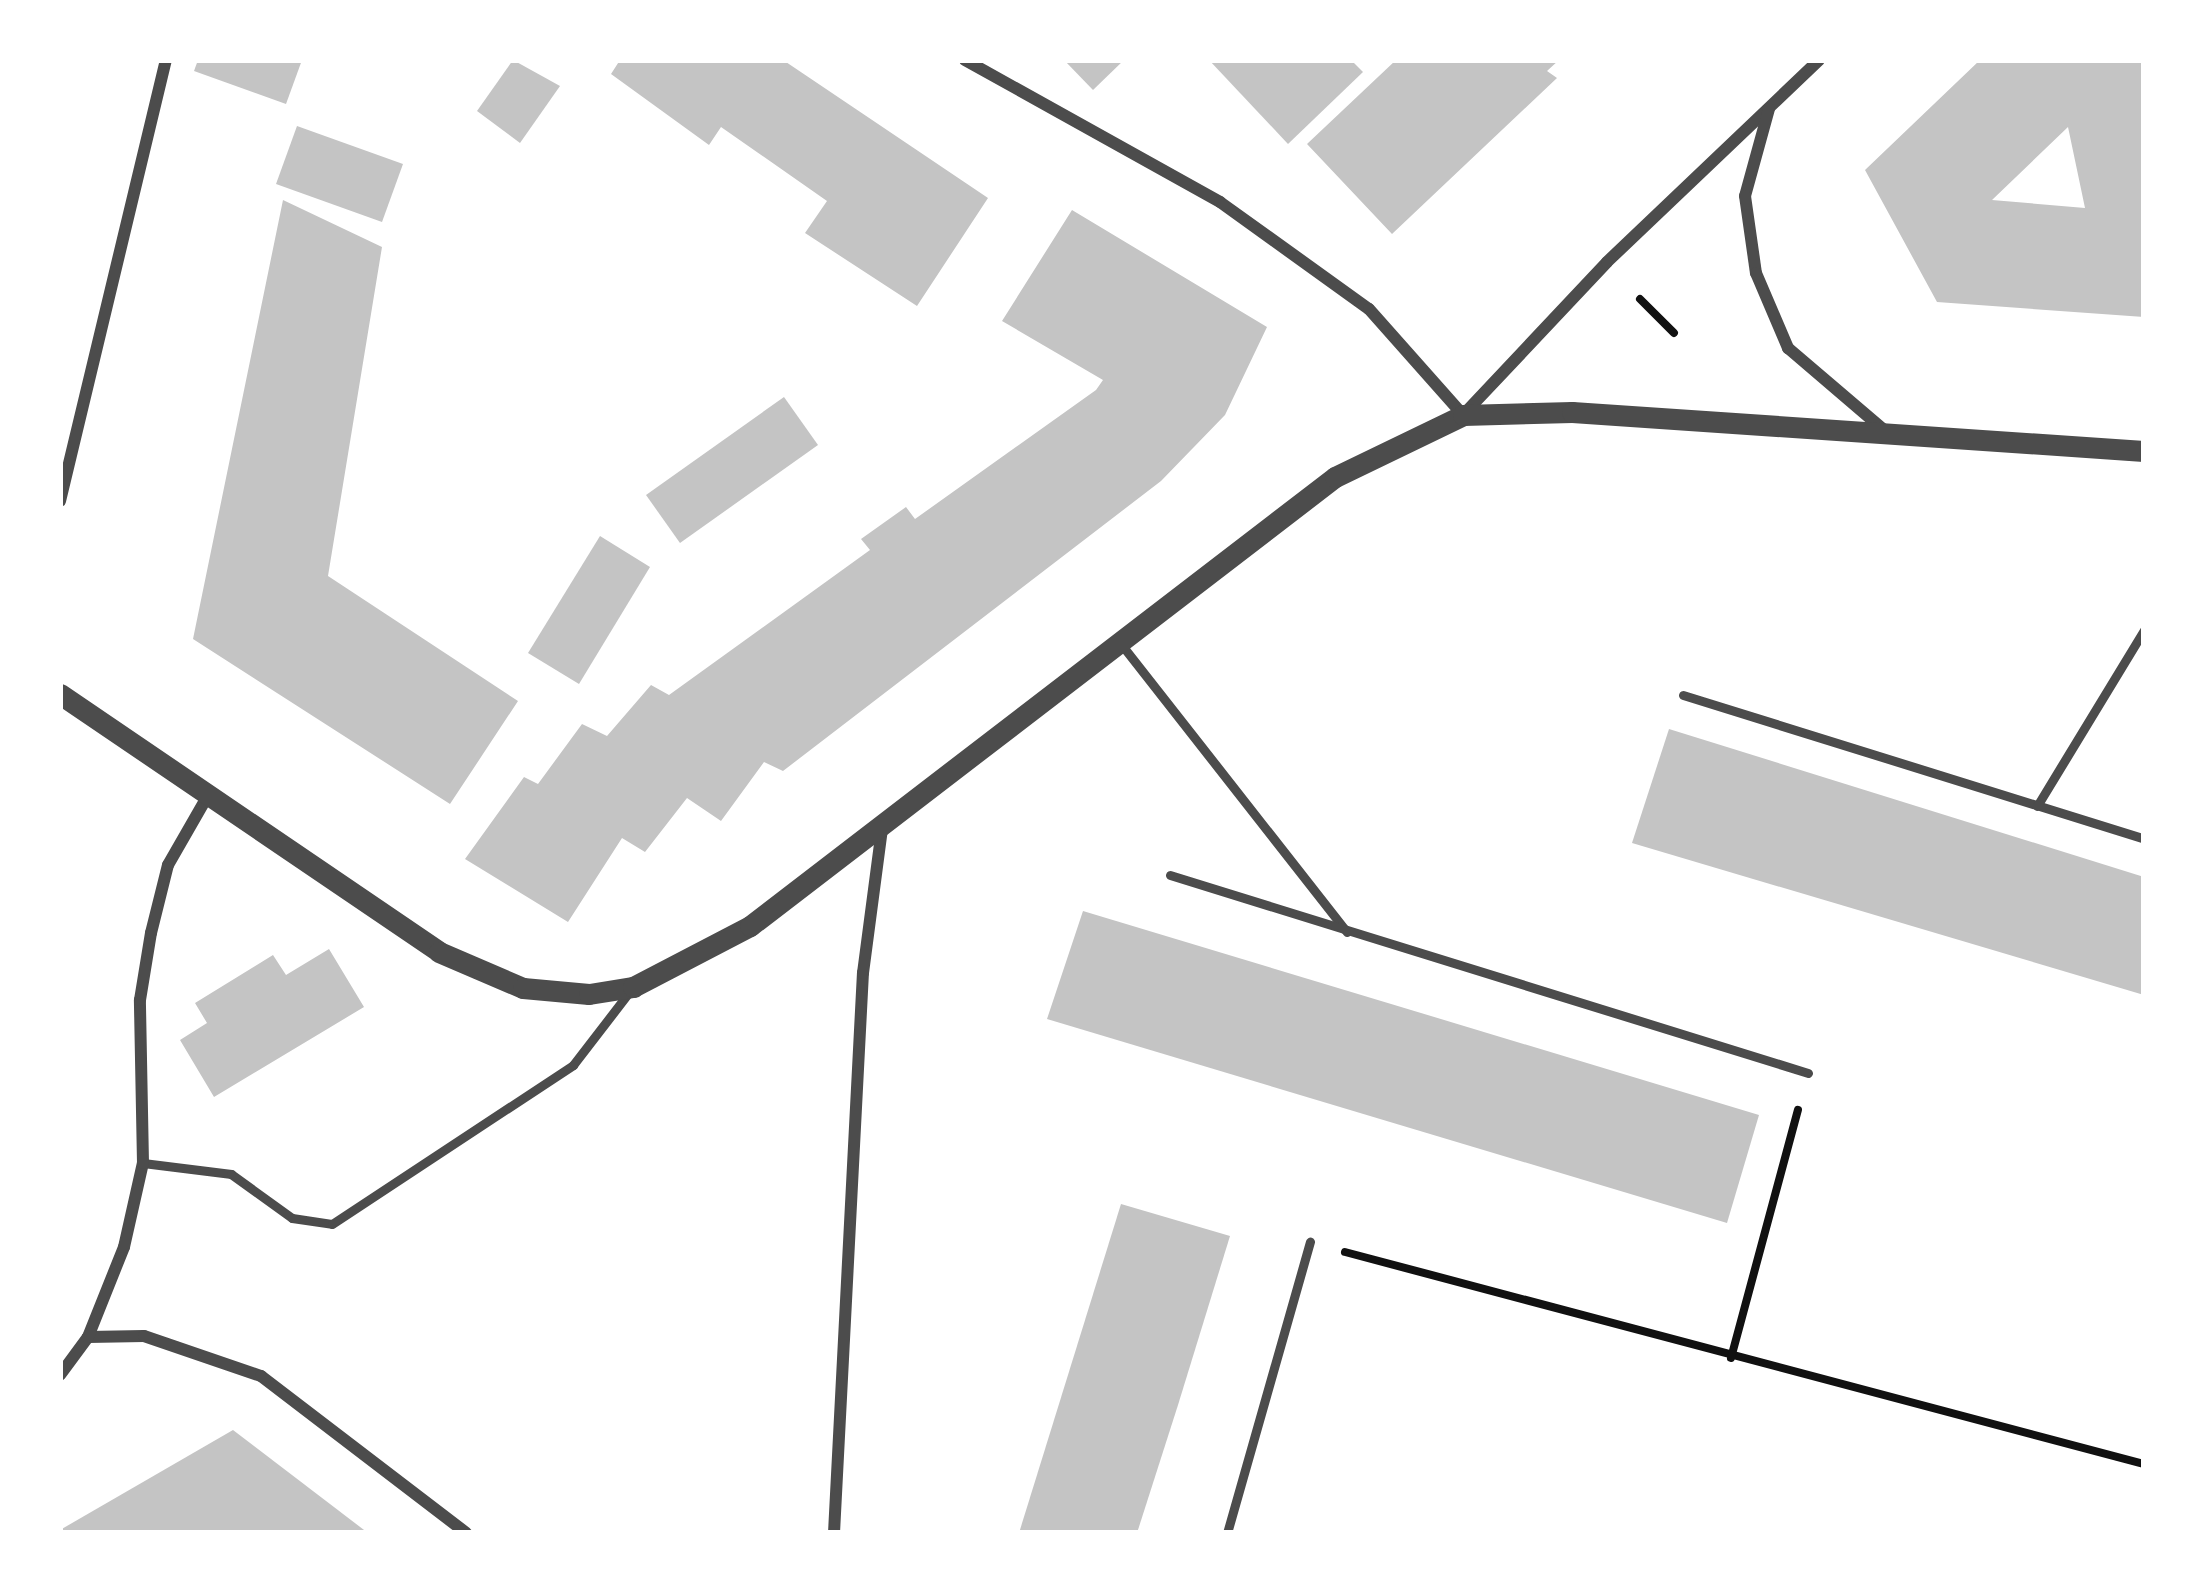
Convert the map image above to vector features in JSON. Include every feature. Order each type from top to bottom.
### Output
[{"type":"street","points":[[60,501],[166,60]]},
{"type":"street","points":[[965,60],[1239,215],[1369,309],[1463,416]]},
{"type":"street","points":[[60,694],[206,799],[439,952],[493,977],[550,994],[633,987],[750,926],[1335,477],[1463,416],[1606,262],[1819,60]]},
{"type":"street","points":[[1769,108],[1745,196],[1756,273],[1788,348],[1887,433]]},
{"type":"street","points":[[1463,416],[1572,412],[2144,451]]},
{"type":"street","points":[[60,1375],[88,1337],[124,1247],[143,1163],[143,977],[168,865],[206,799]]},
{"type":"street","points":[[834,1533],[863,973],[882,827]]},
{"type":"street","points":[[88,1337],[144,1336],[261,1376],[466,1533]]},
{"type":"lane","points":[[2037,806],[2144,629]]},
{"type":"lane","points":[[1120,644],[1348,934]]},
{"type":"lane","points":[[1683,695],[2144,839]]},
{"type":"lane","points":[[1170,875],[1808,1073]]},
{"type":"lane","points":[[143,1163],[231,1174],[292,1218],[332,1224],[573,1064],[633,987]]},
{"type":"lane","points":[[1227,1533],[1310,1242]]},
{"type":"path","points":[[1640,298],[1674,333]]},
{"type":"path","points":[[1731,1358],[1808,1073]]},
{"type":"path","points":[[1310,1242],[1731,1358],[2144,1464]]},
{"type":"building","points":[[198,60],[302,60],[286,104],[194,71]]},
{"type":"building","points":[[513,60],[560,86],[520,143],[477,111]]},
{"type":"building","points":[[620,60],[783,60],[988,198],[917,306],[805,233],[827,201],[721,127],[709,145],[611,74]]},
{"type":"building","points":[[1064,60],[1124,60],[1093,90]]},
{"type":"building","points":[[1209,60],[1351,60],[1363,72],[1288,144]]},
{"type":"building","points":[[1396,60],[1559,60],[1547,71],[1557,78],[1392,234],[1307,144]]},
{"type":"building","points":[[1980,60],[2144,60],[2144,317],[1937,302],[1865,170]],"holes":[[[2068,127],[2085,208],[1992,200]]]},
{"type":"building","points":[[297,126],[403,164],[382,222],[276,184]]},
{"type":"building","points":[[283,200],[382,247],[328,576],[518,701],[450,804],[193,639]]},
{"type":"building","points":[[1072,210],[1267,327],[1225,415],[1161,481],[783,771],[764,762],[721,821],[687,798],[645,852],[622,838],[568,922],[465,859],[524,777],[538,784],[582,724],[607,736],[651,685],[669,695],[870,550],[861,539],[906,507],[915,519],[1096,390],[1103,380],[1002,321]]},
{"type":"building","points":[[784,397],[818,445],[680,543],[646,495]]},
{"type":"building","points":[[600,536],[650,567],[579,684],[528,653]]},
{"type":"building","points":[[1669,729],[2144,877],[2144,995],[1632,843]]},
{"type":"building","points":[[1083,911],[1759,1115],[1727,1223],[1047,1019]]},
{"type":"building","points":[[329,949],[364,1007],[214,1097],[180,1040],[207,1023],[195,1003],[273,955],[286,975]]},
{"type":"building","points":[[1121,1204],[1230,1236],[1178,1405],[1137,1533],[1019,1533]]},
{"type":"building","points":[[233,1430],[368,1533],[60,1533],[60,1530]]}]
